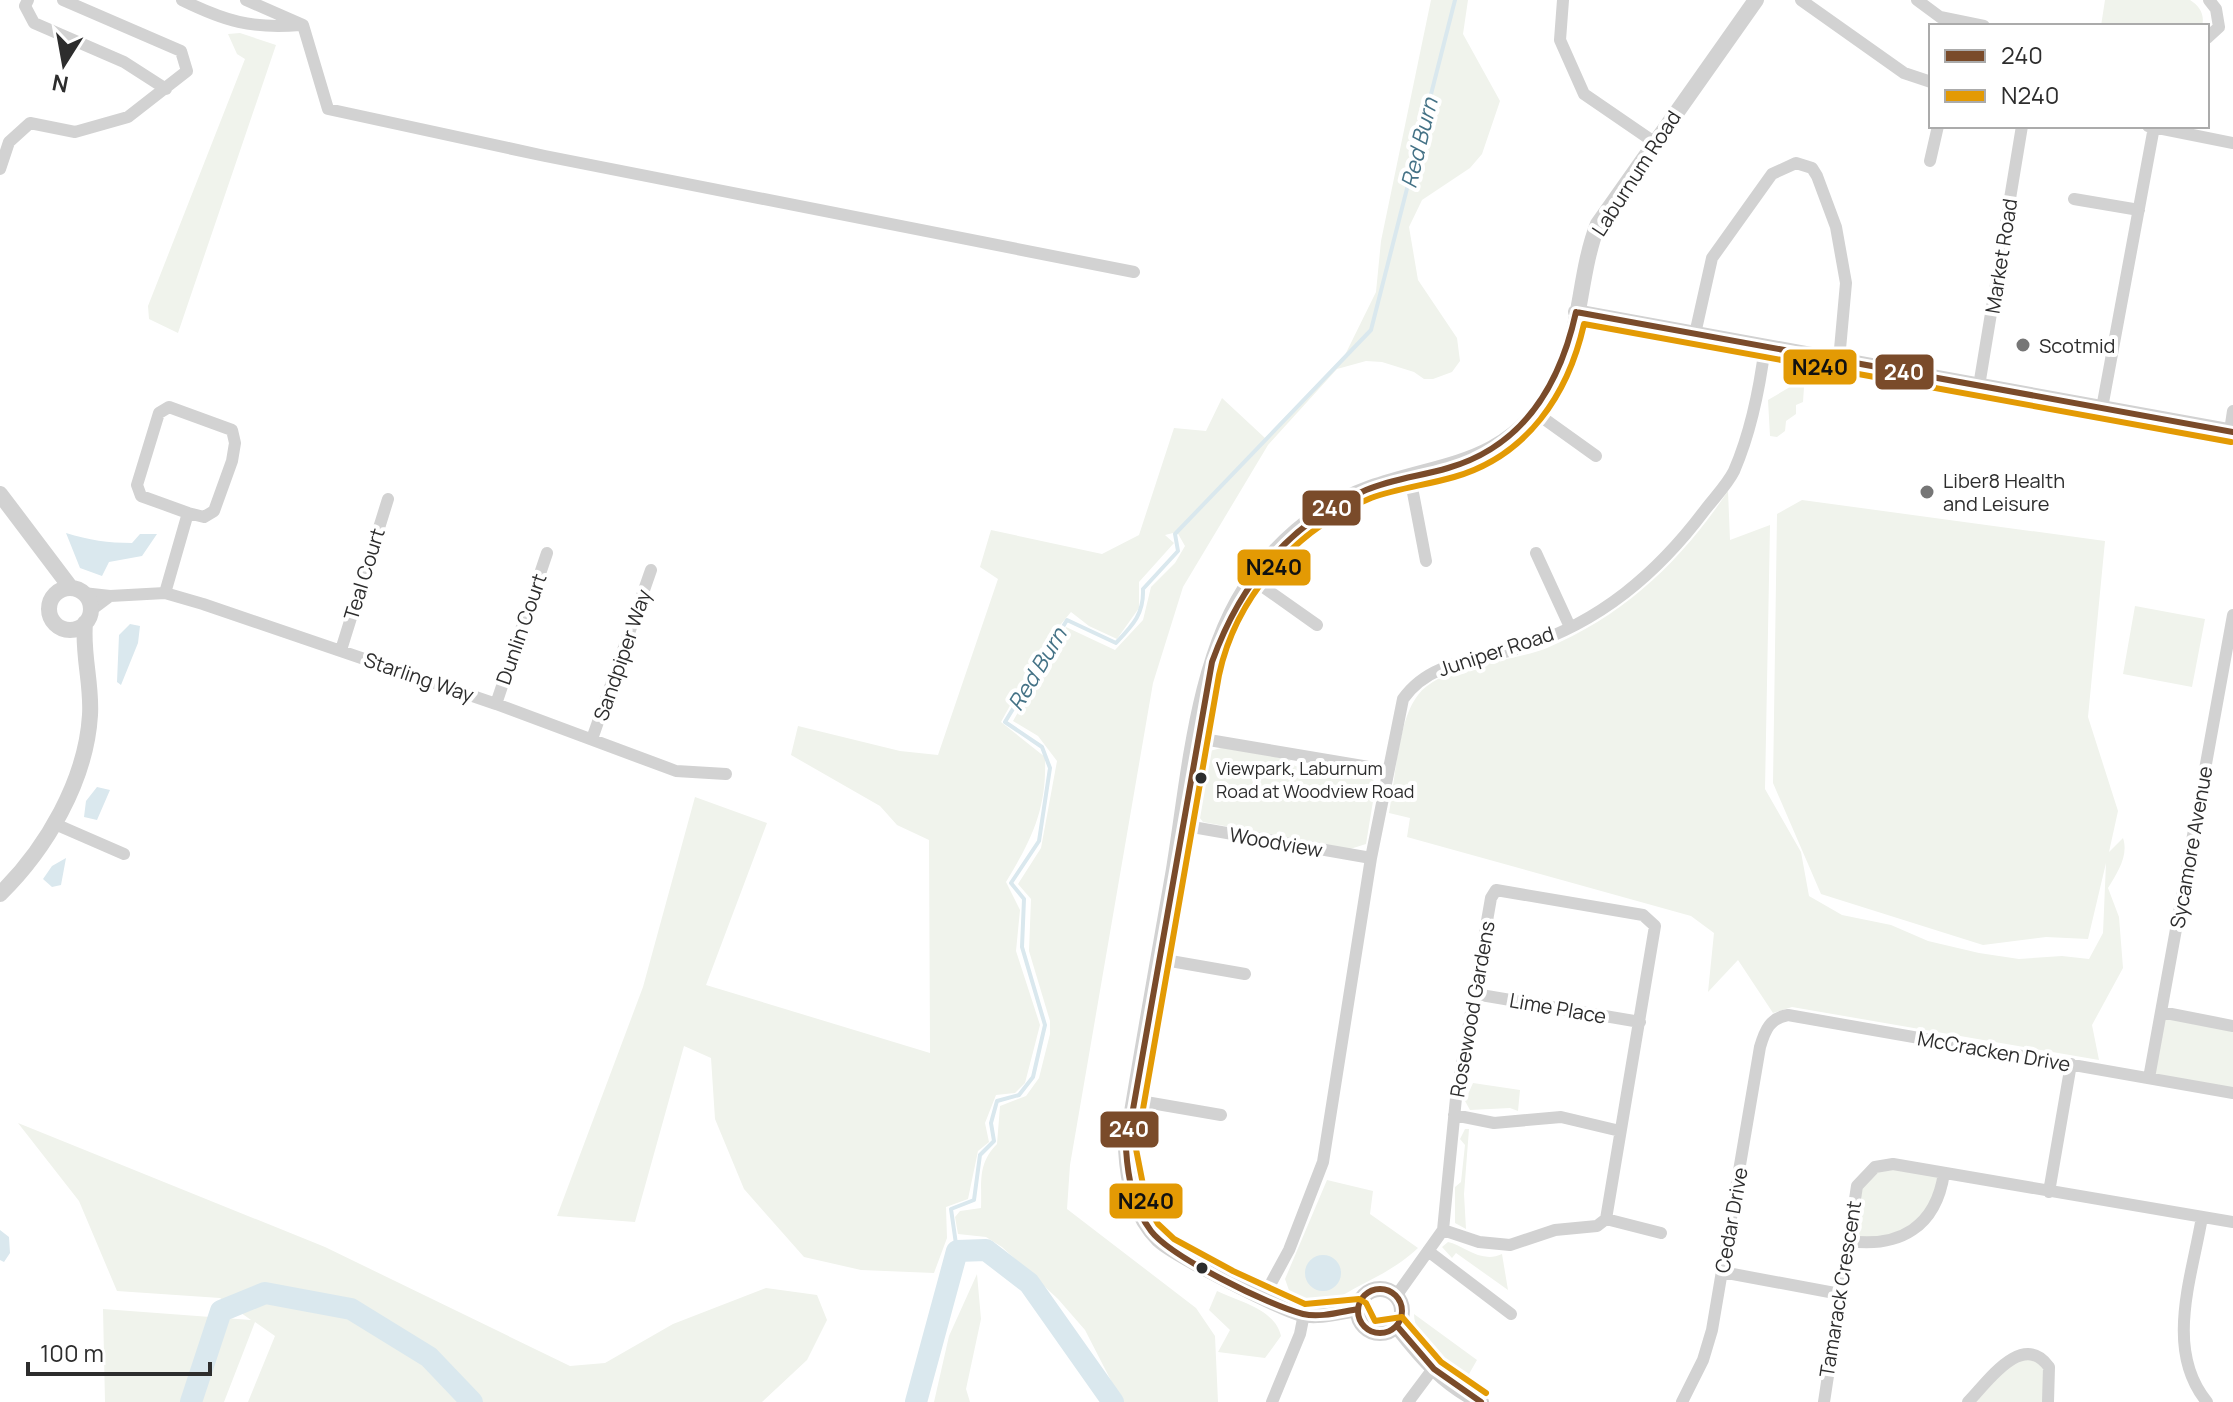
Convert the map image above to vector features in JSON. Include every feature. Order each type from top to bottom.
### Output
[{"type":"street","points":[[28,0],[25,6],[34,23],[124,62],[166,89]]},
{"type":"street","points":[[0,169],[9,142],[30,123],[75,132],[128,117],[187,71],[181,51],[63,0]]},
{"type":"street","points":[[182,0],[207,12],[260,28],[303,25]]},
{"type":"street","points":[[246,0],[303,25],[328,109],[545,156],[1134,272]]},
{"type":"street","points":[[1563,0],[1560,40],[1584,94],[1654,142]]},
{"type":"street","name":"Laburnum Road","points":[[1358,1309],[1304,1314],[1182,1255],[1159,1239],[1144,1219],[1128,1187],[1126,1149],[1134,1100],[1181,825],[1218,641],[1252,579],[1306,523],[1369,488],[1461,464],[1494,450],[1522,430],[1553,389],[1564,364],[1586,255],[1598,224],[1756,0]]},
{"type":"street","points":[[1801,0],[1904,73],[1929,81]]},
{"type":"street","points":[[1917,0],[1940,17],[1974,24]]},
{"type":"street","points":[[2209,0],[2216,9],[2219,27]]},
{"type":"street","points":[[2219,27],[2233,34]]},
{"type":"street","points":[[2209,36],[2219,27]]},
{"type":"street","points":[[1930,161],[1938,128]]},
{"type":"street","name":"Market Road","points":[[1979,386],[2022,128]]},
{"type":"street","points":[[2102,408],[2139,210],[2151,128]]},
{"type":"street","points":[[2161,128],[2233,143]]},
{"type":"street","points":[[1695,334],[1712,258],[1772,174],[1787,164],[1804,164],[1817,176],[1836,227],[1846,283],[1839,360]]},
{"type":"street","points":[[2074,199],[2139,210]]},
{"type":"street","points":[[1576,312],[2231,432],[2233,411]]},
{"type":"street","name":"Juniper Road","points":[[1264,1296],[1289,1250],[1319,1179],[1371,858],[1403,699],[1434,669],[1523,647],[1570,627],[1612,605],[1652,573],[1733,472],[1758,387],[1765,346]]},
{"type":"street","points":[[169,407],[232,430],[235,443],[214,511],[204,517],[188,513],[141,496],[137,485],[159,413],[169,407]]},
{"type":"street","points":[[1536,413],[1596,456]]},
{"type":"street","points":[[1410,477],[1426,561]]},
{"type":"street","points":[[0,494],[48,560],[77,590],[88,617],[82,650],[90,716],[82,754],[55,824],[28,867],[0,894]]},
{"type":"street","name":"Teal Court","points":[[341,650],[388,499]]},
{"type":"street","points":[[165,593],[188,513]]},
{"type":"street","name":"Dunlin Court","points":[[496,704],[547,553]]},
{"type":"street","points":[[1536,553],[1570,627]]},
{"type":"street","points":[[48,560],[53,596],[49,607],[52,620],[69,629],[82,650]]},
{"type":"street","name":"Sandpiper Way","points":[[592,739],[651,570]]},
{"type":"street","points":[[1252,579],[1317,625]]},
{"type":"street","points":[[53,596],[77,590]]},
{"type":"street","name":"Starling Way","points":[[77,590],[110,596],[165,593],[341,650],[676,771],[726,774]]},
{"type":"street","points":[[69,629],[88,617],[110,596]]},
{"type":"street","name":"Sycamore Avenue","points":[[2149,1078],[2229,658],[2233,615]]},
{"type":"street","points":[[1197,738],[1387,770]]},
{"type":"street","points":[[55,824],[124,854]]},
{"type":"street","name":"Woodview","points":[[1181,825],[1371,858]]},
{"type":"street","name":"Rosewood Gardens","points":[[1443,1230],[1454,1115],[1491,898],[1496,890],[1504,889],[1643,915],[1652,921],[1655,932],[1606,1219]]},
{"type":"street","points":[[1159,959],[1245,974]]},
{"type":"street","name":"Lime Place","points":[[1475,994],[1640,1022]]},
{"type":"street","points":[[2161,1012],[2233,1026]]},
{"type":"street","name":"McCracken Drive","points":[[1764,1034],[1771,1022],[1788,1015],[2233,1093]]},
{"type":"street","name":"Cedar Drive","points":[[1682,1402],[1708,1345],[1764,1034]]},
{"type":"street","points":[[2049,1192],[2071,1064]]},
{"type":"street","points":[[1134,1100],[1221,1115]]},
{"type":"street","points":[[1454,1115],[1494,1123],[1561,1117],[1620,1131]]},
{"type":"street","name":"Tamarack Crescent","points":[[1824,1402],[1857,1186],[1875,1167],[1893,1164],[2233,1222]]},
{"type":"street","points":[[1848,1241],[1882,1243],[1905,1236],[1927,1218],[1941,1197],[1944,1173]]},
{"type":"street","points":[[2202,1217],[2183,1341],[2192,1377],[2207,1402]]},
{"type":"street","points":[[1396,1296],[1443,1230],[1479,1242],[1510,1245],[1555,1230],[1597,1226],[1606,1219],[1661,1233]]},
{"type":"street","points":[[1428,1251],[1511,1314]]},
{"type":"street","points":[[1722,1272],[1840,1294]]},
{"type":"street","points":[[1376,1289],[1396,1296],[1401,1309],[1397,1326],[1389,1332],[1368,1330],[1358,1309],[1363,1298],[1376,1289]]},
{"type":"street","points":[[1272,1402],[1300,1334],[1304,1314]]},
{"type":"street","points":[[1397,1326],[1432,1370],[1456,1390],[1481,1402]]},
{"type":"street","points":[[1968,1402],[2011,1359],[2027,1353],[2041,1358],[2049,1367],[2048,1402]]},
{"type":"street","points":[[1408,1402],[1432,1370]]},
{"type":"shaded area","points":[[1431,0],[1468,0],[1463,34],[1500,101],[1482,154],[1470,168],[1422,200],[1409,227],[1418,280],[1457,338],[1460,361],[1452,372],[1433,379],[1424,379],[1414,372],[1382,362],[1366,361],[1337,369],[1268,445],[1183,587],[1153,683],[1070,1165],[1067,1209],[1196,1308],[1215,1336],[1218,1402],[1122,1402],[1085,1330],[1058,1299],[1002,1247],[986,1237],[958,1234],[955,1217],[960,1211],[981,1208],[983,1166],[997,1144],[1000,1106],[1026,1096],[1039,1078],[1050,1034],[1050,1021],[1029,951],[1031,899],[1018,884],[1041,848],[1057,761],[1038,736],[1013,721],[1066,627],[1115,650],[1143,620],[1151,587],[1175,563],[1185,546],[1177,532],[1165,535],[1174,543],[1139,582],[1139,608],[1117,639],[1089,626],[1071,612],[1042,647],[1001,722],[1045,757],[1043,792],[1036,823],[1006,882],[1020,910],[1016,951],[1040,1025],[1025,1083],[1015,1093],[996,1095],[985,1123],[989,1142],[978,1151],[968,1199],[946,1207],[947,1238],[934,1273],[861,1270],[804,1257],[744,1189],[715,1119],[711,1058],[684,1046],[635,1222],[557,1216],[643,987],[695,797],[767,823],[706,985],[930,1053],[929,840],[897,825],[880,806],[791,755],[798,726],[900,751],[938,755],[998,579],[980,567],[991,530],[1102,554],[1139,535],[1174,428],[1206,431],[1222,398],[1265,438],[1345,355],[1376,292],[1381,241]]},
{"type":"shaded area","points":[[2105,0],[2190,0],[2197,5],[2203,18],[2202,24],[2101,24]]},
{"type":"shaded area","points":[[240,33],[276,45],[178,333],[149,319],[148,306],[245,59],[237,54],[228,34]]},
{"type":"shaded area","points":[[1795,384],[1804,387],[1803,402],[1796,405],[1796,414],[1786,421],[1785,431],[1777,437],[1770,436],[1768,400]]},
{"type":"shaded area","points":[[1728,491],[1730,540],[1770,525],[1765,789],[1801,852],[1809,896],[1842,915],[1891,925],[1928,941],[2019,959],[2062,956],[2089,959],[2103,933],[2106,863],[2088,939],[2046,937],[1983,945],[1821,894],[1773,783],[1777,514],[1802,500],[2105,541],[2088,717],[2118,811],[2109,852],[2123,838],[2124,845],[2121,864],[2108,888],[2119,917],[2123,968],[2092,1025],[2099,1060],[1792,1007],[1773,1013],[1738,960],[1708,992],[1714,933],[1691,916],[1407,837],[1410,818],[1389,813],[1398,751],[1406,719],[1418,695],[1443,677],[1547,648],[1602,619],[1650,583],[1671,562]]},
{"type":"shaded area","points":[[66,533],[99,541],[132,543],[140,534],[157,534],[142,556],[109,562],[102,576],[80,568]]},
{"type":"shaded area","points":[[2135,606],[2205,619],[2192,687],[2123,674]]},
{"type":"shaded area","points":[[130,624],[140,626],[138,643],[121,685],[117,682],[119,635]]},
{"type":"shaded area","points":[[1225,747],[1290,760],[1295,766],[1355,775],[1365,772],[1376,783],[1366,844],[1350,849],[1203,822],[1196,813],[1206,752]]},
{"type":"shaded area","points":[[97,787],[110,790],[97,820],[84,817],[86,801]]},
{"type":"shaded area","points":[[66,858],[61,885],[52,887],[43,879],[52,866]]},
{"type":"shaded area","points":[[2161,1012],[2233,1026],[2233,1093],[2149,1078]]},
{"type":"shaded area","points":[[1473,1083],[1520,1090],[1518,1111],[1510,1108],[1470,1110],[1465,1101]]},
{"type":"shaded area","points":[[18,1123],[325,1247],[570,1366],[605,1363],[673,1324],[766,1288],[817,1295],[827,1320],[807,1360],[762,1402],[248,1402],[275,1336],[255,1322],[224,1402],[105,1402],[103,1309],[251,1320],[220,1298],[117,1291],[79,1201]]},
{"type":"shaded area","points":[[1465,1129],[1469,1129],[1464,1194],[1466,1229],[1455,1223],[1455,1187],[1461,1182],[1465,1145],[1460,1139]]},
{"type":"shaded area","points":[[1875,1167],[1944,1173],[1941,1197],[1905,1236],[1848,1241],[1857,1186]]},
{"type":"shaded area","points":[[1327,1180],[1373,1191],[1370,1214],[1418,1248],[1391,1269],[1343,1295],[1320,1303],[1291,1296],[1285,1279]]},
{"type":"shaded area","points":[[0,1230],[9,1237],[10,1253],[4,1262],[0,1260]]},
{"type":"shaded area","points":[[1448,1242],[1487,1257],[1502,1254],[1508,1290],[1456,1253],[1452,1258],[1442,1247]]},
{"type":"shaded area","points":[[1323,1255],[1336,1260],[1341,1273],[1336,1286],[1323,1291],[1310,1286],[1305,1273],[1310,1260]]},
{"type":"shaded area","points":[[977,1274],[981,1319],[966,1389],[970,1402],[934,1402],[949,1336]]},
{"type":"shaded area","points":[[1217,1291],[1272,1319],[1281,1336],[1265,1358],[1218,1352],[1230,1330],[1209,1310]]},
{"type":"shaded area","points":[[1414,1314],[1477,1360],[1465,1381],[1431,1353],[1419,1333]]},
{"type":"shaded area","points":[[2016,1355],[2046,1363],[2048,1402],[1968,1402]]},
{"type":"waterway","name":"Red Burn","points":[[957,1251],[951,1209],[974,1200],[980,1155],[994,1141],[991,1123],[997,1101],[1019,1095],[1033,1077],[1045,1025],[1022,947],[1024,899],[1011,883],[1039,841],[1050,768],[1042,747],[1005,722],[1067,620],[1116,643],[1122,637],[1139,612],[1143,589],[1178,551],[1175,534],[1371,330],[1455,0]]},
{"type":"waterway","points":[[916,1402],[957,1251],[986,1250],[1029,1283],[1113,1402]]},
{"type":"waterway","points":[[191,1402],[221,1311],[265,1293],[351,1309],[429,1357],[472,1402]]},
{"type":"transit line","name":"240","points":[[1576,312],[2233,432]]},
{"type":"transit line","name":"240","points":[[1358,1309],[1323,1315],[1303,1314],[1246,1291],[1199,1267],[1151,1231],[1140,1212],[1130,1181],[1126,1149],[1212,662],[1223,634],[1253,582],[1291,538],[1313,520],[1366,490],[1475,458],[1498,445],[1518,428],[1549,388],[1569,339],[1576,312]]},
{"type":"transit line","name":"N240","points":[[1486,1393],[1441,1362],[1402,1317],[1375,1321],[1366,1303],[1359,1299],[1305,1304],[1233,1271],[1174,1239],[1158,1224],[1147,1205],[1136,1149],[1219,675],[1239,618],[1273,568],[1294,547],[1344,511],[1371,498],[1454,477],[1503,454],[1523,438],[1555,398],[1577,350],[1584,324],[2231,442]]},
{"type":"transit line","name":"240","points":[[1380,1289],[1395,1296],[1402,1311],[1395,1326],[1380,1333],[1365,1326],[1358,1311],[1365,1296],[1380,1289]]},
{"type":"transit line","name":"240","points":[[1397,1326],[1434,1369],[1481,1402]]},
{"type":"place","name":"Scotmid","points":[[2023,345]]},
{"type":"place","name":"Liber8 Health and Leisure","points":[[1927,492]]},
{"type":"place","name":"Viewpark, Laburnum Road at Woodview Road","points":[[1201,778]]}]
